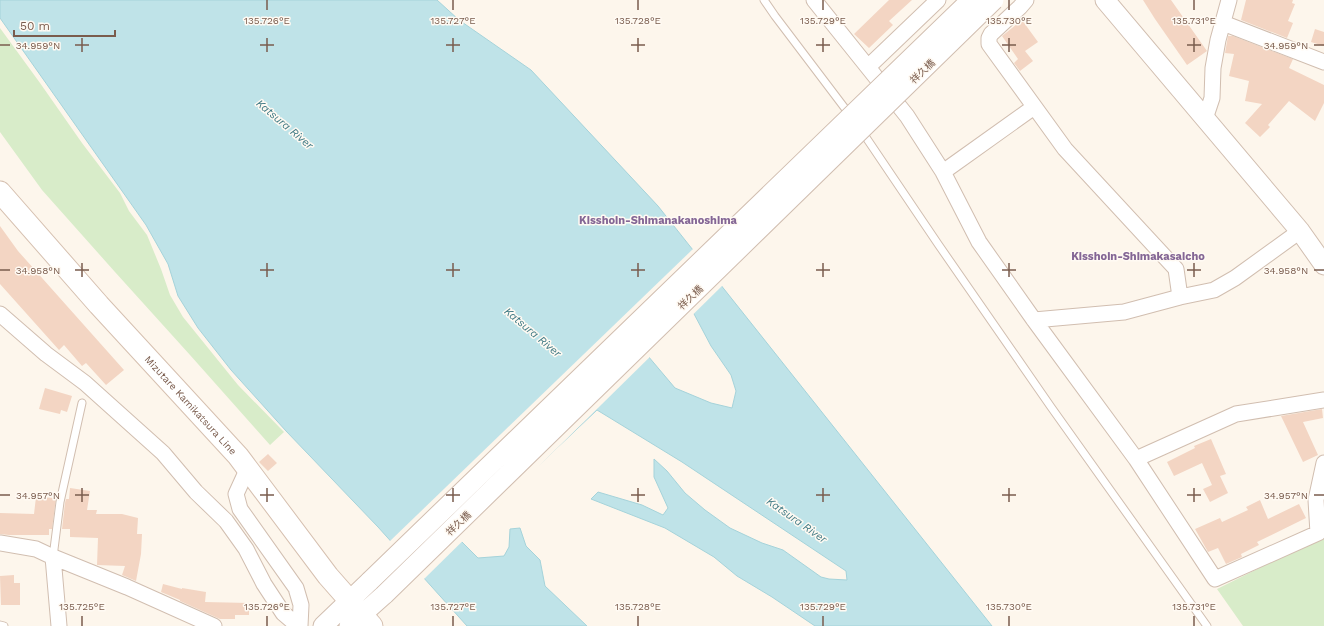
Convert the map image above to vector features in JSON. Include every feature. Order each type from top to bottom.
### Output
[{"type":"main road","name":"Mizutare Kamikatsura Line","points":[[0,192],[105,311],[238,456],[358,617]]},
{"type":"street","points":[[814,0],[907,116],[943,172],[979,242],[1136,459],[1215,579],[1318,533],[1316,500],[1324,463]]},
{"type":"street","points":[[868,67],[938,0]]},
{"type":"street","name":"祥久橋","points":[[358,617],[370,581],[971,0]]},
{"type":"street","name":"祥久橋","points":[[358,617],[385,594],[994,0]]},
{"type":"street","points":[[1026,0],[991,34],[989,44],[1065,149],[1176,269],[1180,297]]},
{"type":"street","points":[[1105,0],[1300,231],[1324,265]]},
{"type":"street","points":[[1205,119],[1212,98],[1213,68],[1218,40],[1229,0]]},
{"type":"street","points":[[1223,23],[1324,62]]},
{"type":"street","points":[[943,172],[1034,107]]},
{"type":"street","points":[[1034,320],[1124,312],[1180,297],[1214,290],[1235,278],[1300,231]]},
{"type":"street","points":[[0,314],[46,354],[85,383],[163,453],[196,492],[226,521],[246,549],[264,584],[283,613],[299,626]]},
{"type":"street","points":[[1136,459],[1236,414],[1324,400]]},
{"type":"street","points":[[247,470],[236,494],[240,509],[296,588],[301,605],[299,626]]},
{"type":"street","points":[[0,543],[36,549],[128,587],[214,626]]},
{"type":"street","points":[[53,557],[59,626]]},
{"type":"street","points":[[323,625],[358,617]]},
{"type":"lane","points":[[764,0],[838,98],[942,251],[1207,626]]},
{"type":"lane","points":[[53,557],[60,502],[82,403]]},
{"type":"lane","points":[[0,625],[4,626]]},
{"type":"green space","points":[[0,28],[82,143],[120,193],[129,211],[147,235],[170,295],[183,317],[238,385],[284,432],[270,445],[42,190],[0,132]]},
{"type":"green space","points":[[1324,536],[1324,626],[1243,626],[1217,589]]},
{"type":"water","name":"Katsura River","points":[[0,0],[437,0],[459,20],[531,70],[658,206],[992,626],[815,626],[772,597],[737,576],[714,557],[665,528],[591,499],[598,492],[642,505],[663,515],[668,508],[654,477],[654,459],[667,471],[685,493],[730,528],[762,543],[783,550],[821,577],[847,580],[846,571],[682,462],[597,410],[460,540],[478,558],[504,556],[509,547],[510,529],[520,528],[526,546],[540,560],[545,586],[587,626],[467,626],[378,527],[286,431],[231,370],[198,328],[178,296],[168,264],[146,225],[0,18]],"holes":[[[693,312],[711,346],[731,375],[736,391],[732,408],[711,403],[675,388],[648,356]]]},
{"type":"pier","points":[[694,248],[723,285],[423,580],[389,542]]},
{"type":"building","points":[[889,0],[912,0],[889,21],[893,25],[869,48],[854,34]]},
{"type":"building","points":[[1143,0],[1171,0],[1207,51],[1187,65]]},
{"type":"building","points":[[1246,0],[1293,0],[1292,3],[1295,4],[1288,21],[1293,23],[1287,38],[1241,20]]},
{"type":"building","points":[[1022,20],[1038,42],[1025,51],[1033,61],[1020,71],[1014,63],[1018,59],[1002,36]]},
{"type":"building","points":[[1315,29],[1324,32],[1324,46],[1311,42]]},
{"type":"building","points":[[1228,36],[1233,36],[1293,59],[1289,68],[1324,85],[1324,103],[1315,121],[1289,101],[1268,125],[1270,127],[1260,137],[1245,123],[1262,104],[1245,101],[1249,81],[1229,76],[1234,54],[1225,53]]},
{"type":"building","points":[[0,226],[18,251],[124,370],[106,385],[86,363],[82,366],[64,345],[59,350],[0,284]]},
{"type":"building","points":[[45,388],[72,396],[67,412],[61,410],[60,414],[39,409]]},
{"type":"building","points":[[1322,409],[1323,418],[1303,422],[1318,455],[1303,462],[1281,416]]},
{"type":"building","points":[[1211,439],[1226,474],[1220,476],[1228,493],[1210,502],[1203,489],[1212,485],[1202,463],[1174,476],[1167,462],[1195,448],[1194,446]]},
{"type":"building","points":[[268,454],[277,463],[268,471],[259,462]]},
{"type":"building","points":[[70,488],[90,491],[87,510],[97,510],[96,514],[122,514],[138,518],[137,534],[142,534],[141,554],[136,581],[122,575],[125,566],[97,565],[98,538],[70,537],[70,529],[62,529],[65,503],[66,499],[69,499]]},
{"type":"building","points":[[36,497],[56,498],[52,529],[49,529],[49,535],[0,534],[0,513],[34,514]]},
{"type":"building","points":[[1260,500],[1268,519],[1299,504],[1306,518],[1257,542],[1259,545],[1241,554],[1242,557],[1226,564],[1218,548],[1208,552],[1195,529],[1220,518],[1222,522],[1248,510],[1246,507]]},
{"type":"building","points":[[14,575],[14,583],[20,583],[20,605],[1,605],[0,576]]},
{"type":"building","points":[[163,584],[182,589],[206,592],[205,602],[249,603],[249,615],[235,615],[235,619],[220,619],[161,592]]},
{"type":"district","name":"Kisshoin-Shimanakanoshima","points":[[658,220]]},
{"type":"district","name":"Kisshoin-Shimakasaicho","points":[[1138,256]]}]
